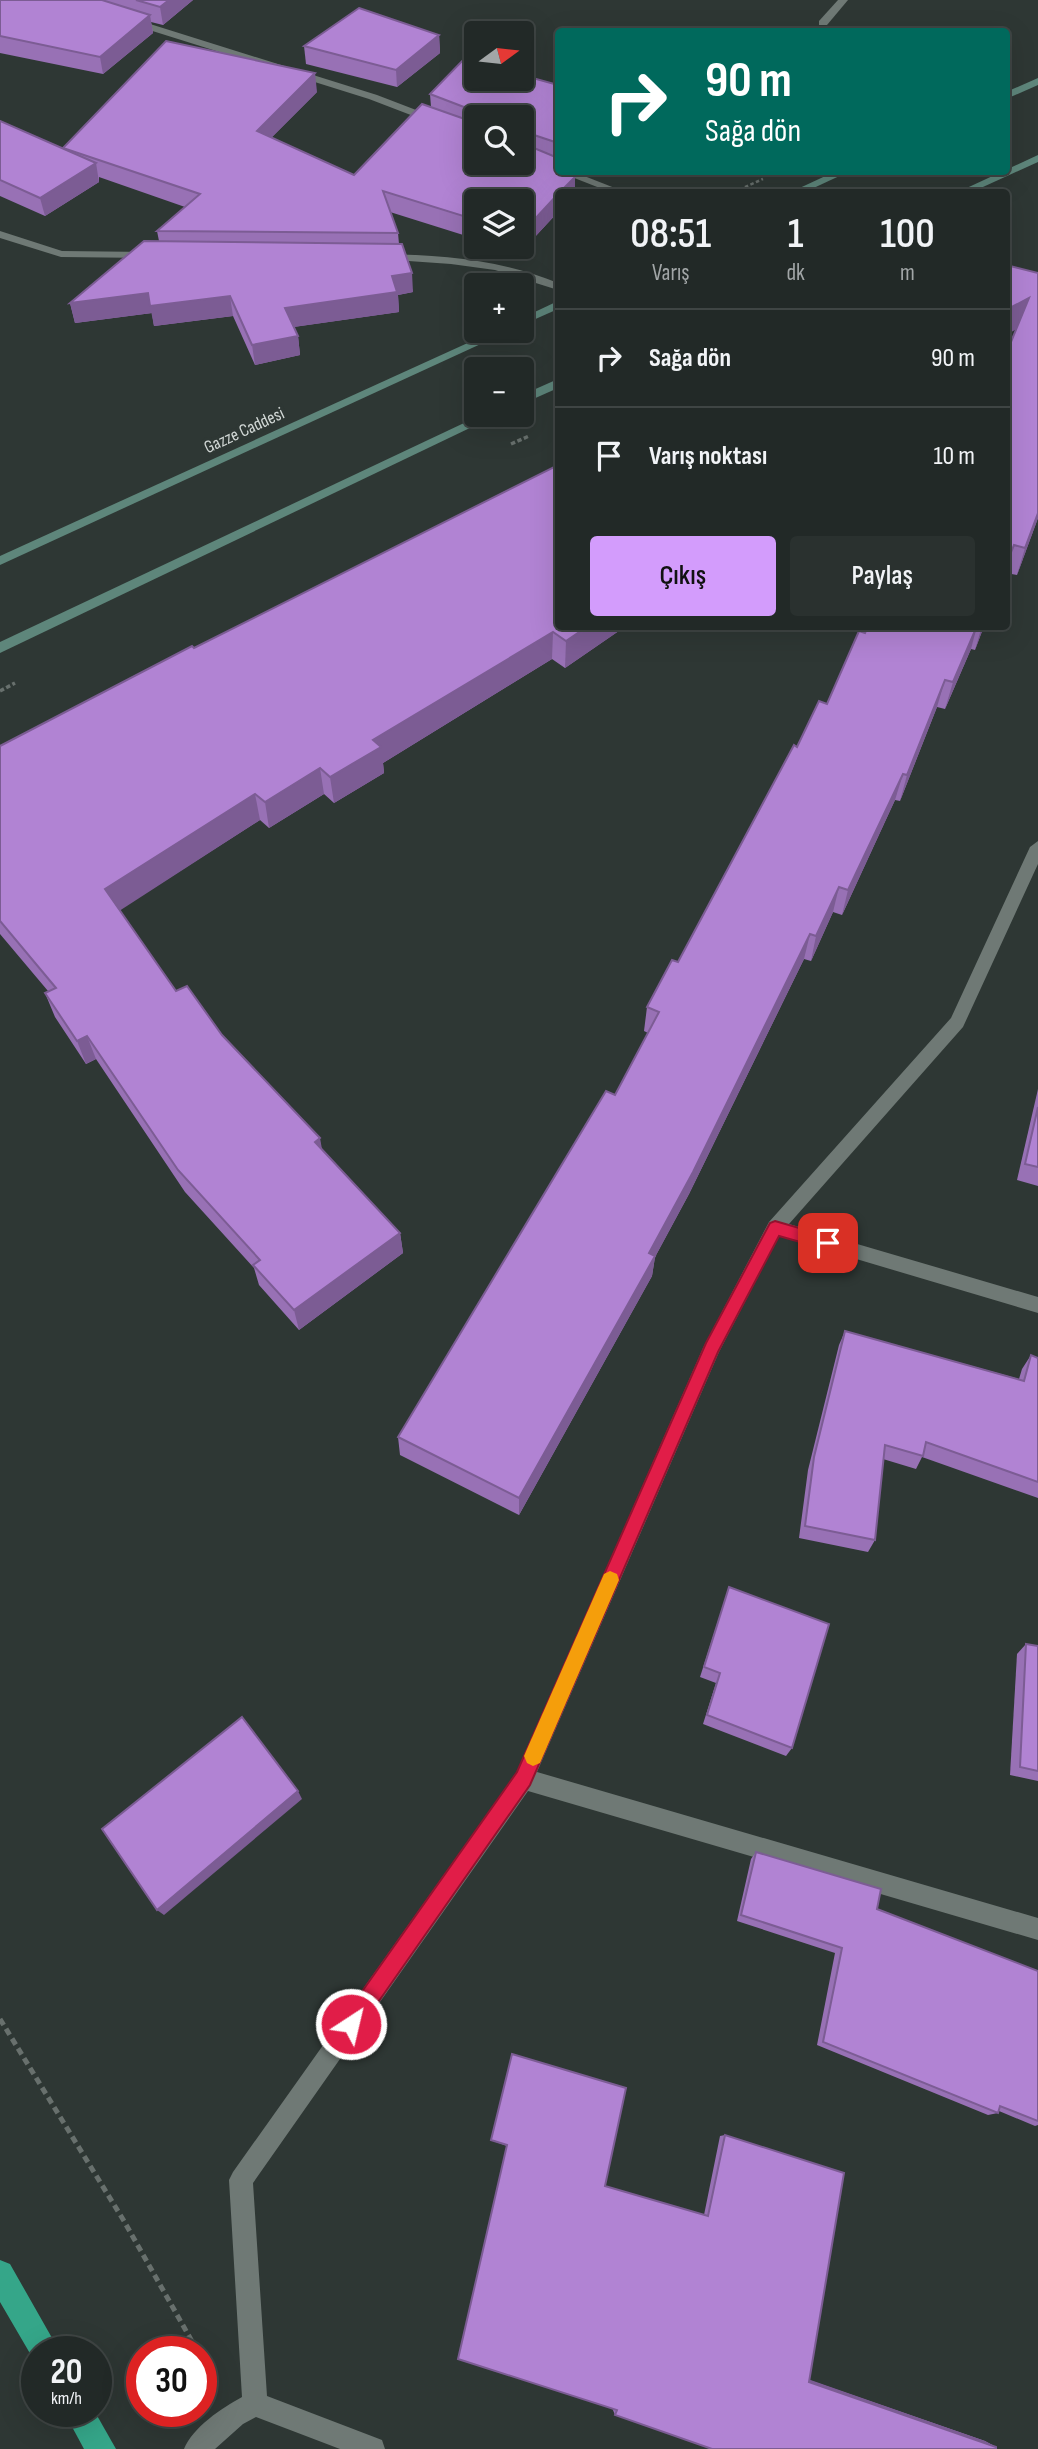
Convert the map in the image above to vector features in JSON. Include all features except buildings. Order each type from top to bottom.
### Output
[{"type":"highway","points":[[0,2274],[36,2336]]},
{"type":"highway","points":[[88,2427],[101,2449]]},
{"type":"main road","points":[[1010,94],[1038,81]]},
{"type":"main road","points":[[1010,171],[1038,158]]},
{"type":"main road","points":[[804,189],[835,175]]},
{"type":"main road","points":[[971,189],[1001,175]]},
{"type":"main road","points":[[534,316],[555,306]]},
{"type":"main road","name":"Gazze Caddesi","points":[[0,561],[477,343]]},
{"type":"main road","points":[[534,394],[555,384]]},
{"type":"main road","points":[[0,648],[466,427]]},
{"type":"street","points":[[822,23],[843,0]]},
{"type":"street","points":[[115,16],[373,97],[464,132]]},
{"type":"street","points":[[573,175],[611,189]]},
{"type":"street","points":[[0,234],[61,254],[157,255]]},
{"type":"street","points":[[364,257],[433,258],[531,274],[555,286]]},
{"type":"street","points":[[255,2404],[241,2180],[524,1779],[712,1348],[775,1227],[957,1022],[1038,847]]},
{"type":"street","points":[[775,1227],[1038,1305]]},
{"type":"street","points":[[524,1779],[1038,1929]]},
{"type":"street","points":[[197,2449],[234,2415],[255,2404],[373,2449]]},
{"type":"path","points":[[741,189],[769,177]]},
{"type":"path","points":[[0,2019],[124,2221],[189,2336]]},
{"type":"slow traffic","points":[[533,1756],[610,1580]]},
{"type":"route","points":[[351,2024],[524,1779],[712,1348],[775,1227],[828,1243]]}]
